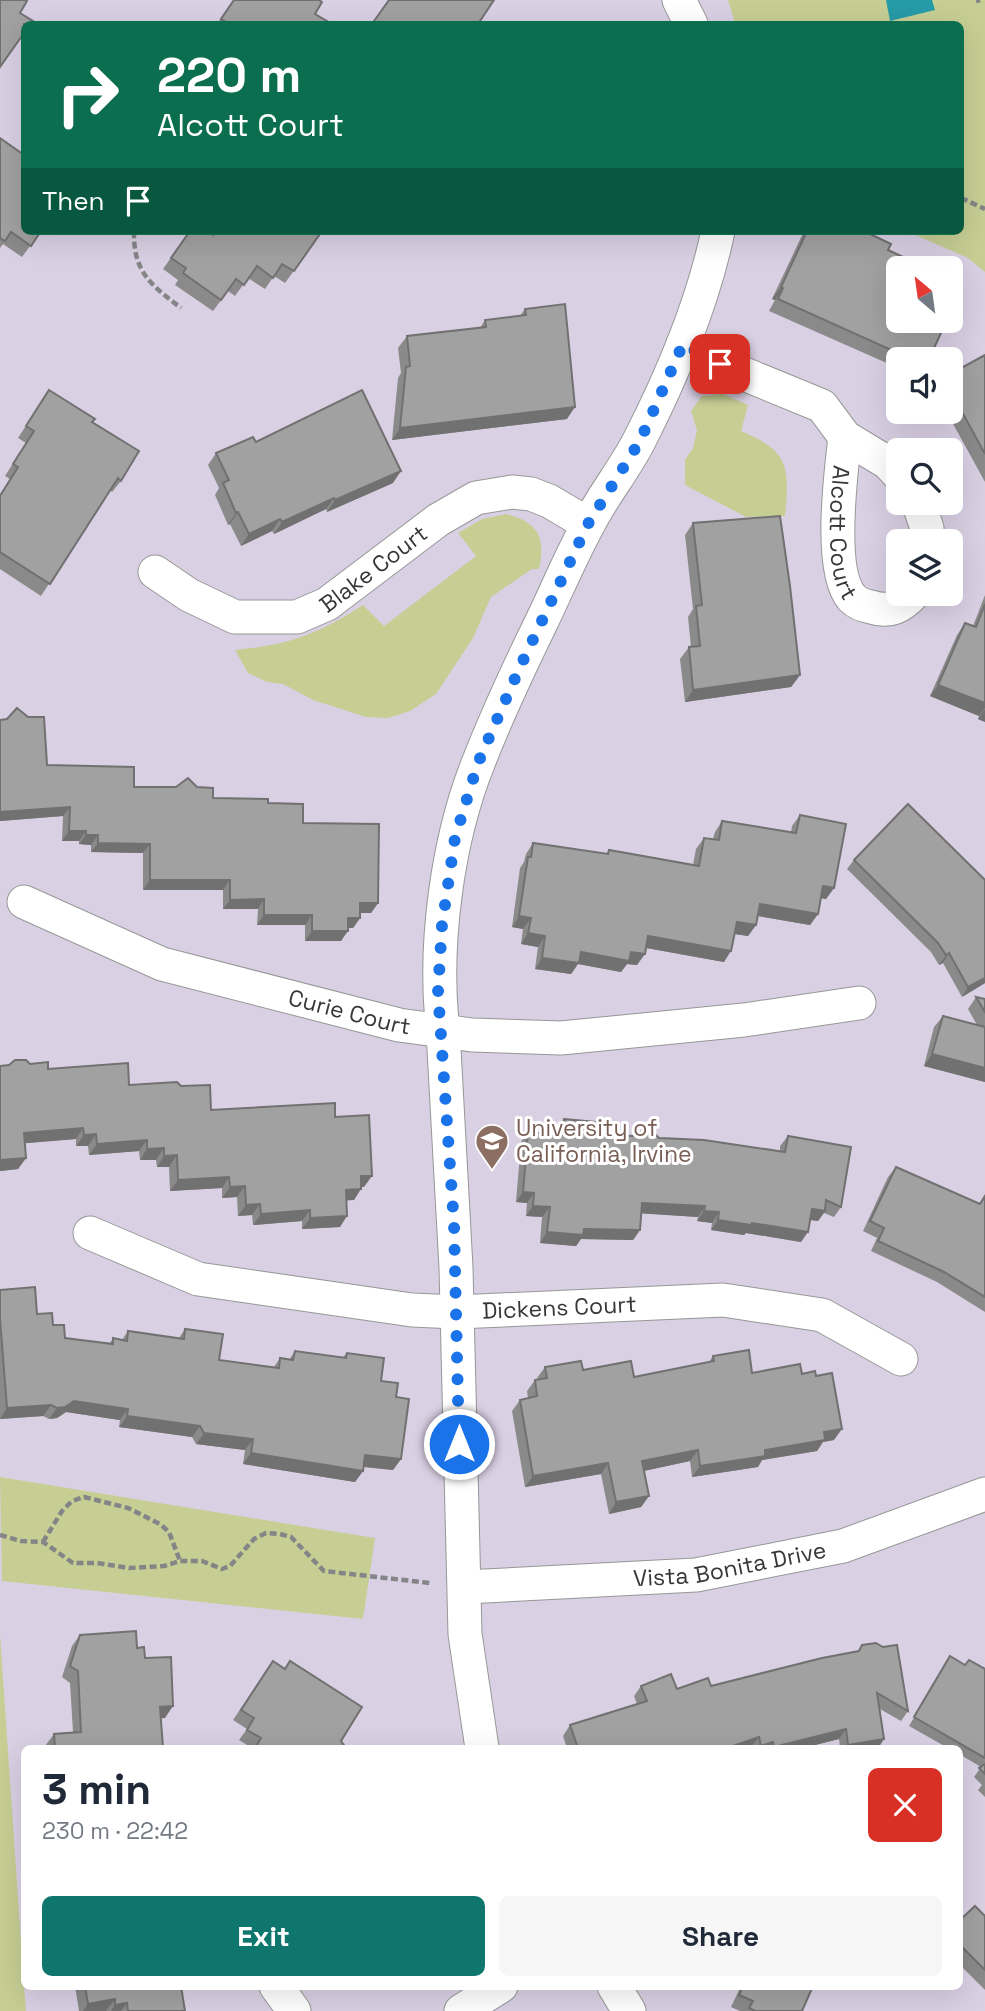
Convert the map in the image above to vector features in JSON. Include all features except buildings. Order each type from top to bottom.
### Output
[{"type":"street","points":[[679,0],[690,21]]},
{"type":"street","points":[[481,1745],[465,1634],[457,1312],[443,1031],[438,992],[442,925],[455,838],[478,763],[520,667],[588,524],[640,441],[683,344],[710,269],[717,235]]},
{"type":"street","name":"Alcott Court","points":[[683,344],[720,364],[822,406],[845,437],[886,462]]},
{"type":"street","name":"Alcott Court","points":[[845,437],[838,541],[842,576],[851,597],[863,605],[881,610],[902,606]]},
{"type":"street","name":"Blake Court","points":[[155,572],[189,594],[235,617],[297,617],[327,604],[439,520],[476,498],[512,492],[531,494],[549,500],[588,524]]},
{"type":"street","name":"Curie Court","points":[[24,902],[162,964],[399,1025],[443,1031],[561,1038],[744,1020],[859,1003]]},
{"type":"street","name":"Dickens Court","points":[[90,1233],[198,1279],[412,1310],[457,1312],[723,1300],[821,1315],[901,1359]]},
{"type":"street","name":"Vista Bonita Drive","points":[[465,1587],[695,1575],[843,1546],[985,1494]]},
{"type":"street","points":[[279,1990],[294,2011]]},
{"type":"street","points":[[461,2011],[495,1990]]},
{"type":"street","points":[[616,1990],[629,2011]]},
{"type":"path","points":[[964,199],[985,209]]},
{"type":"path","points":[[134,235],[138,266],[153,287],[181,308]]},
{"type":"path","points":[[43,1542],[62,1511],[72,1502],[84,1497],[128,1508],[160,1524],[169,1532],[180,1561]]},
{"type":"path","points":[[0,1535],[21,1541],[43,1542],[73,1563],[138,1568],[164,1566],[180,1561],[202,1561],[222,1569],[230,1566],[254,1539],[266,1533],[280,1534],[291,1537],[324,1571],[465,1587]]},
{"type":"shaded area","name":"University of California, Irvine","points":[[0,0],[985,0],[985,2011],[0,2011]]},
{"type":"green space","points":[[728,0],[985,0],[985,272],[968,258],[915,235],[964,235],[964,21],[734,21]]},
{"type":"green space","points":[[723,394],[748,405],[741,431],[769,446],[783,463],[787,485],[785,516],[746,517],[685,485],[685,460],[693,448],[697,430],[691,411],[702,396]]},
{"type":"green space","points":[[506,514],[526,521],[537,532],[541,548],[539,569],[532,569],[491,597],[473,638],[436,694],[410,711],[388,718],[366,717],[313,700],[283,684],[267,682],[248,673],[235,650],[271,645],[317,631],[363,605],[384,626],[476,556],[458,533],[482,519]]},
{"type":"green space","points":[[0,1477],[375,1538],[363,1619],[2,1581]]},
{"type":"green space","points":[[0,1634],[21,1942],[21,1990],[24,1990],[26,2011],[0,2011]]},
{"type":"water","points":[[886,0],[932,0],[935,10],[890,21]]},
{"type":"place","name":"University of California, Irvine","points":[[492,1171]]},
{"type":"route","points":[[459,1444],[454,1224],[443,1031],[438,992],[442,925],[455,838],[478,763],[520,667],[588,524],[640,441],[683,344],[720,364]]}]
